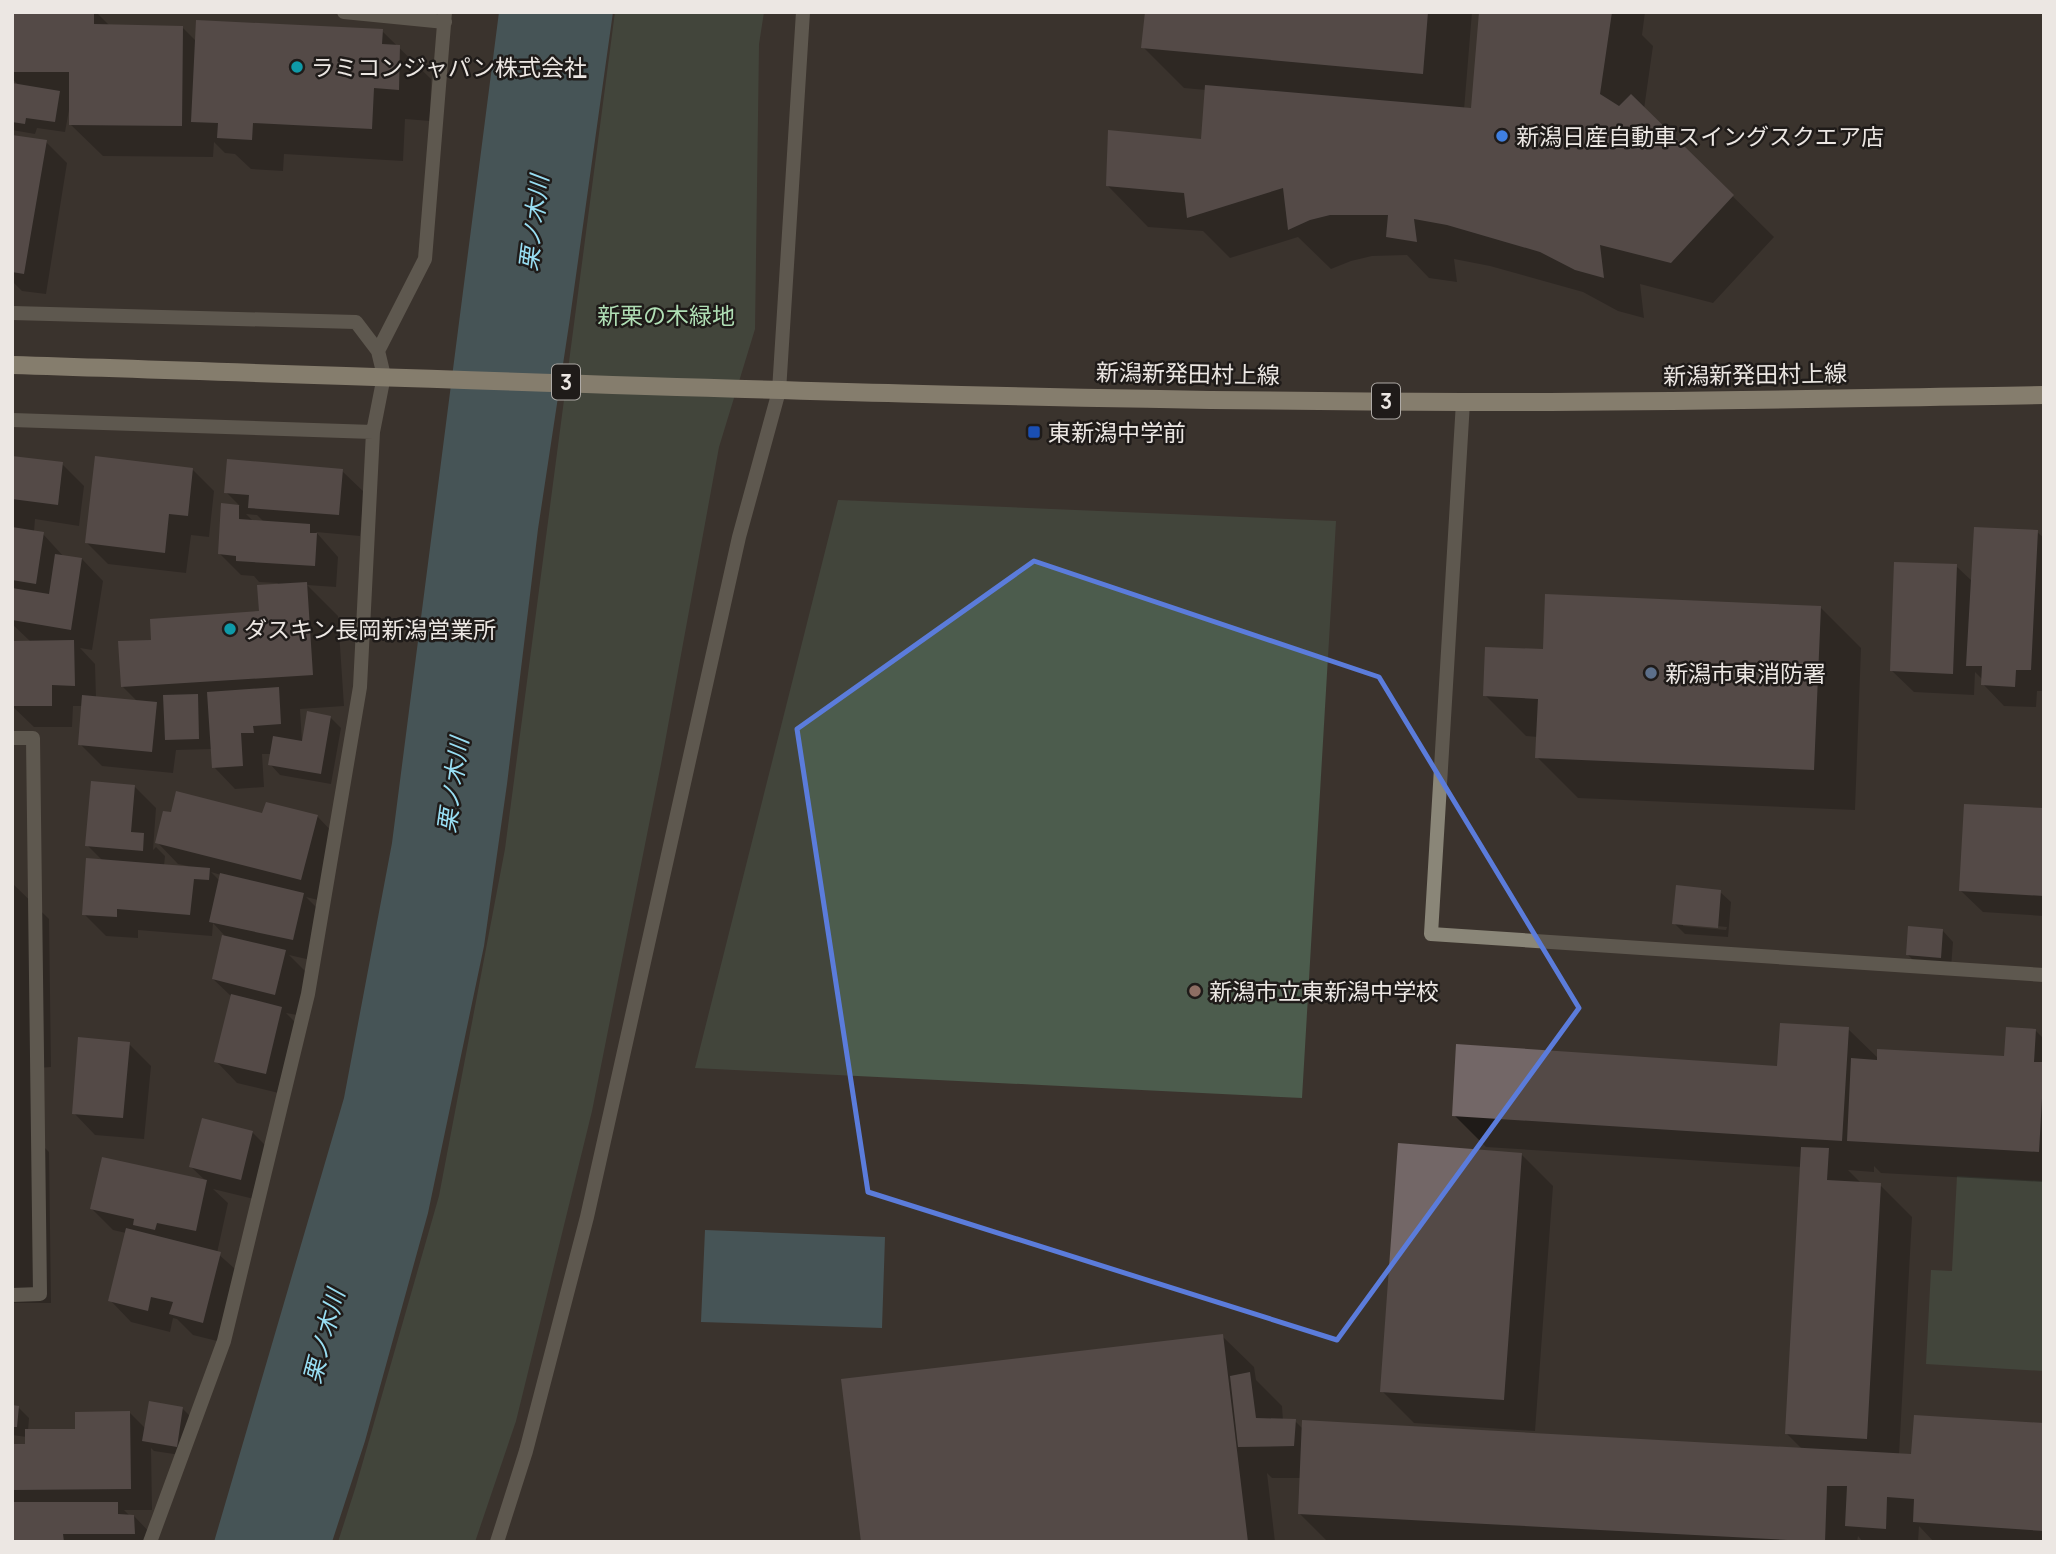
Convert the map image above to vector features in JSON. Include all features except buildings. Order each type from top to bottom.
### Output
[{"type":"main road","name":"新潟新発田村上線","points":[[12,365],[403,376],[779,391],[1463,402],[2044,395]]},
{"type":"street","points":[[344,12],[445,17],[425,259],[378,351]]},
{"type":"street","points":[[497,1542],[526,1451],[587,1217],[739,537],[779,391],[803,12]]},
{"type":"street","points":[[12,313],[356,322],[378,351],[384,376],[373,432],[360,687],[308,994],[224,1341],[150,1542]]},
{"type":"street","points":[[1463,402],[1431,934],[2044,975]]},
{"type":"street","points":[[12,420],[373,432]]},
{"type":"street","points":[[12,738],[33,738],[40,1294],[12,1295]]},
{"type":"highlighted area","points":[[1034,561],[1379,677],[1579,1008],[1337,1340],[868,1192],[797,729]]},
{"type":"green space","name":"新栗の木緑地","points":[[615,12],[764,12],[759,44],[755,329],[719,447],[661,764],[592,1111],[516,1421],[475,1542],[338,1542],[439,1196],[505,849]]},
{"type":"green space","points":[[838,500],[1336,521],[1302,1098],[695,1068]]},
{"type":"green space","points":[[1957,1176],[2044,1181],[2044,1371],[1926,1364],[1931,1270],[1952,1271]]},
{"type":"water","name":"栗ノ木川","points":[[499,12],[613,12],[538,529],[484,946],[428,1213],[365,1441],[332,1542],[214,1542],[344,1098],[392,843]]},
{"type":"water","points":[[705,1230],[885,1237],[882,1328],[701,1322]]},
{"type":"place","name":"ラミコンジャパン株式会社","points":[[297,67]]},
{"type":"place","name":"新潟日産自動車スイングスクエア店","points":[[1502,136]]},
{"type":"place","name":"東新潟中学前","points":[[1034,432]]},
{"type":"place","name":"ダスキン長岡新潟営業所","points":[[230,629]]},
{"type":"place","name":"新潟市東消防署","points":[[1651,673]]},
{"type":"place","name":"新潟市立東新潟中学校","points":[[1195,991]]}]
